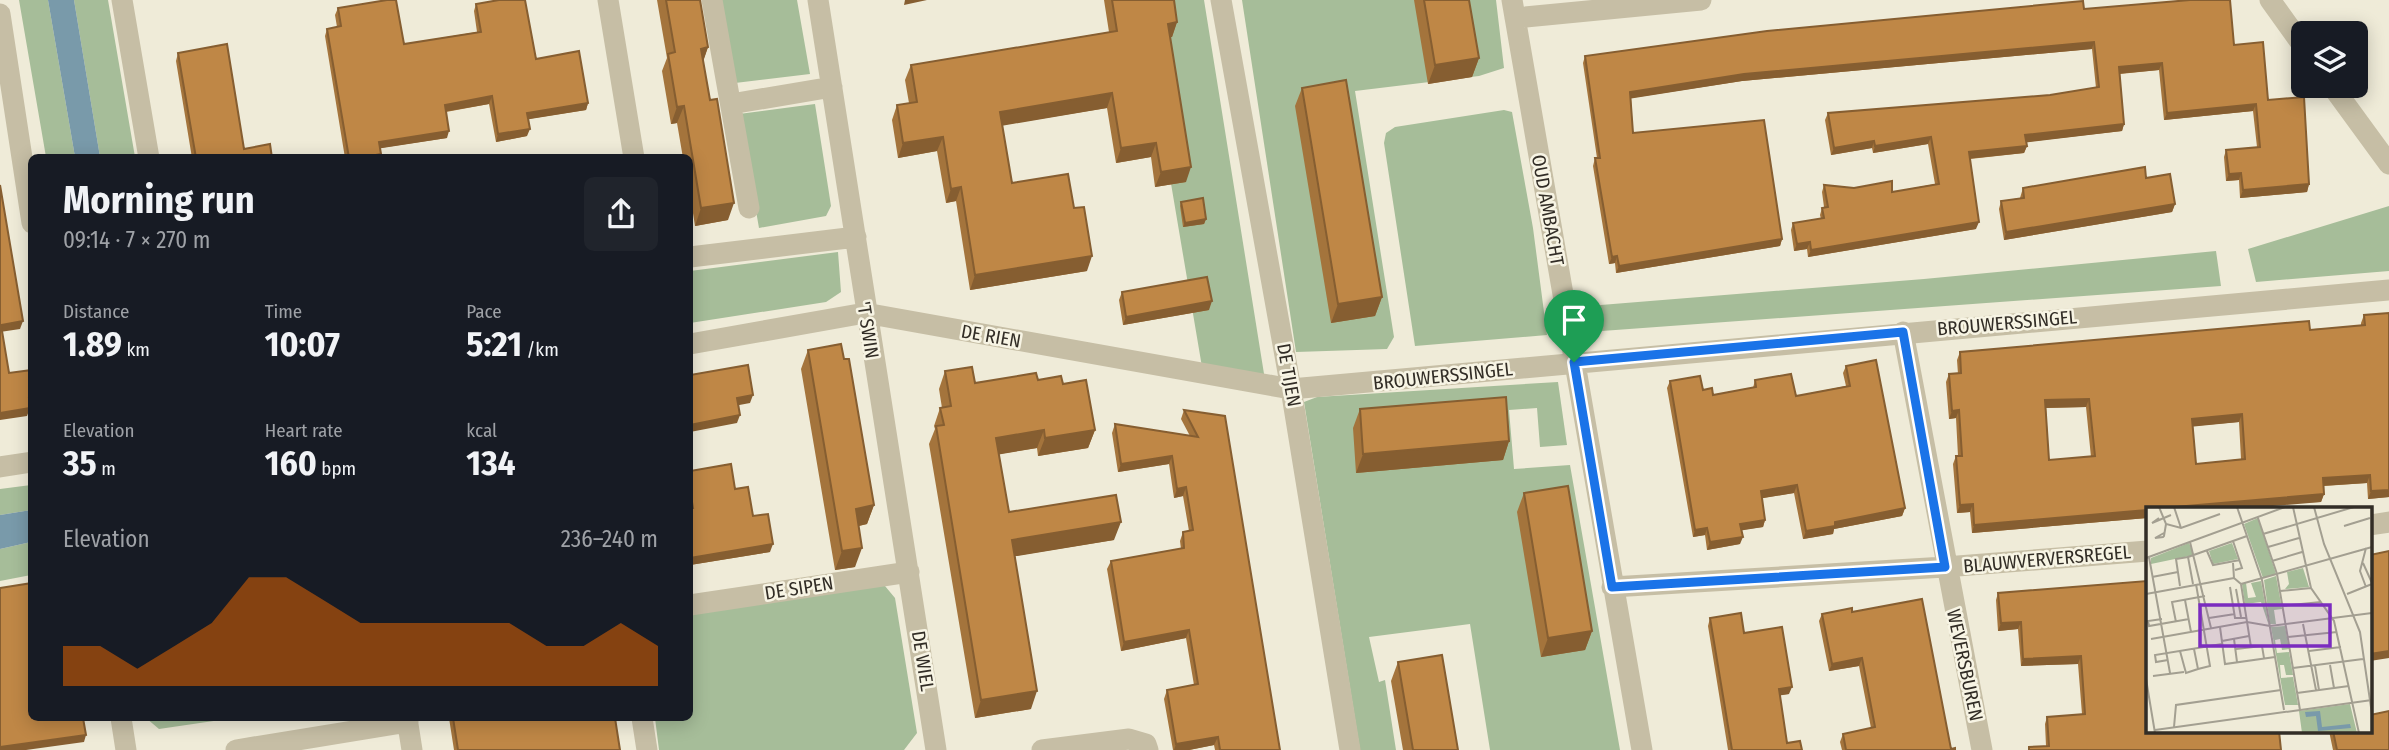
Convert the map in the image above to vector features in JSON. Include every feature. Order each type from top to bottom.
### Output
[{"type":"street","points":[[122,0],[148,154]]},
{"type":"street","points":[[608,0],[633,154]]},
{"type":"street","points":[[712,0],[749,208]]},
{"type":"street","name":"'T SWIN","points":[[818,0],[856,237],[865,313],[909,572]]},
{"type":"street","name":"DE TIJEN","points":[[1221,0],[1292,389],[1350,750]]},
{"type":"street","points":[[1514,9],[1701,0]]},
{"type":"street","points":[[2270,0],[2291,29]]},
{"type":"street","name":"OUD AMBACHT","points":[[1514,9],[1642,750]]},
{"type":"street","points":[[0,14],[28,197]]},
{"type":"street","points":[[731,104],[832,88]]},
{"type":"street","points":[[2341,98],[2389,164]]},
{"type":"street","points":[[693,257],[856,237]]},
{"type":"street","name":"BROUWERSSINGEL","points":[[1292,389],[2389,289]]},
{"type":"street","name":"DE RIEN","points":[[693,343],[865,313],[1292,389]]},
{"type":"street","name":"WEVERSBUREN","points":[[1903,332],[1945,567],[1982,750]]},
{"type":"street","points":[[0,467],[28,463]]},
{"type":"street","name":"BLAUWVERVERSREGEL","points":[[1612,587],[1945,567],[2146,551]]},
{"type":"street","name":"DE SIPEN","points":[[693,605],[909,572]]},
{"type":"street","name":"DE WIEL","points":[[909,572],[936,750]]},
{"type":"street","points":[[121,721],[126,750]]},
{"type":"street","points":[[236,750],[401,721]]},
{"type":"street","points":[[407,721],[412,750]]},
{"type":"street","points":[[642,721],[647,750]]},
{"type":"street","points":[[1042,750],[1129,739],[1146,744],[1149,750]]},
{"type":"green space","points":[[19,0],[48,0],[74,154],[45,154]]},
{"type":"green space","points":[[74,0],[108,0],[134,154],[100,154]]},
{"type":"green space","points":[[718,0],[797,0],[810,74],[735,83]]},
{"type":"green space","points":[[1140,0],[1204,0],[1265,380],[1202,367]]},
{"type":"green space","points":[[1242,0],[1496,0],[1504,68],[1479,76],[1355,91],[1394,337],[1387,349],[1296,352]]},
{"type":"green space","points":[[815,104],[831,206],[826,216],[759,228],[739,114]]},
{"type":"green space","points":[[1504,110],[1512,112],[1533,228],[1547,335],[1415,346],[1384,143],[1386,133],[1395,127]]},
{"type":"green space","points":[[2389,206],[2389,271],[2256,282],[2248,249]]},
{"type":"green space","points":[[2216,251],[2221,286],[1588,332],[1578,319],[1576,307],[1924,279]]},
{"type":"green space","points":[[838,252],[841,292],[826,302],[693,323],[693,271]]},
{"type":"green space","points":[[1558,382],[1567,445],[1540,447],[1537,408],[1509,410],[1514,469],[1570,465],[1620,750],[1490,750],[1470,624],[1369,637],[1379,682],[1385,680],[1396,750],[1360,750],[1304,402],[1317,397]]},
{"type":"green space","points":[[28,485],[28,510],[0,515],[0,489]]},
{"type":"green space","points":[[28,543],[28,576],[0,581],[0,549]]},
{"type":"green space","points":[[885,586],[895,598],[917,733],[904,750],[659,750],[655,721],[693,721],[693,607]]},
{"type":"green space","points":[[150,721],[214,721],[159,729]]},
{"type":"water","points":[[48,0],[74,0],[100,154],[74,154]]},
{"type":"water","points":[[28,510],[28,543],[0,549],[0,515]]},
{"type":"building","points":[[396,0],[404,44],[481,32],[476,4],[499,0],[525,0],[536,59],[579,51],[588,103],[527,113],[530,129],[498,134],[492,96],[445,105],[449,131],[379,142],[381,154],[348,154],[327,29],[341,26],[338,8]]},
{"type":"building","points":[[666,0],[700,0],[708,47],[701,49],[710,100],[717,99],[734,203],[701,208],[684,106],[677,107],[668,54],[675,52]]},
{"type":"building","points":[[1112,0],[1174,0],[1177,22],[1168,24],[1191,167],[1161,172],[1156,143],[1121,148],[1112,93],[1000,112],[1012,183],[1068,174],[1074,208],[1084,207],[1092,256],[975,275],[961,187],[951,189],[943,137],[903,143],[897,105],[917,102],[911,65],[1117,31]]},
{"type":"building","points":[[1424,0],[1469,0],[1479,58],[1435,65]]},
{"type":"building","points":[[2190,0],[2230,0],[2234,45],[2263,42],[2268,100],[2304,98],[2309,184],[2243,190],[2241,173],[2229,174],[2226,150],[2260,147],[2256,104],[2167,113],[2162,63],[2119,67],[2124,124],[2025,135],[2027,146],[1969,152],[1979,222],[1811,250],[1810,242],[1797,244],[1793,223],[1824,218],[1822,208],[1828,207],[1824,185],[1854,188],[1892,181],[1892,192],[1939,184],[1931,137],[1875,146],[1874,141],[1834,148],[1828,113],[2050,95],[2099,87],[2094,42],[1744,74],[1630,92],[1633,133],[1764,120],[1782,239],[1619,266],[1617,256],[1612,257],[1595,158],[1600,158],[1585,56],[1767,31],[2083,1],[2084,9]]},
{"type":"building","points":[[227,44],[244,149],[270,144],[271,154],[195,154],[178,53]]},
{"type":"building","points":[[1346,80],[1382,297],[1338,304],[1302,88]]},
{"type":"building","points":[[2145,167],[2146,178],[2170,174],[2175,204],[2006,232],[2001,201],[2024,198],[2023,188]]},
{"type":"building","points":[[0,185],[23,321],[1,325],[9,373],[28,371],[28,408],[0,413]]},
{"type":"building","points":[[1203,198],[1206,219],[1185,223],[1181,202]]},
{"type":"building","points":[[1207,277],[1212,301],[1126,317],[1122,292]]},
{"type":"building","points":[[2389,313],[2389,490],[2371,491],[2370,475],[2323,478],[2324,494],[2146,507],[2146,510],[1974,525],[1973,504],[1960,505],[1956,456],[1962,456],[1959,410],[1952,411],[1949,374],[1961,373],[1960,352],[2309,321],[2310,330],[2365,325],[2364,315]],"holes":[[[2089,399],[2095,456],[2049,460],[2045,400]],[[2242,414],[2245,459],[2196,464],[2192,419]]]},
{"type":"building","points":[[841,344],[844,359],[849,359],[874,505],[856,509],[862,548],[842,551],[808,350]]},
{"type":"building","points":[[1876,360],[1905,508],[1835,522],[1835,526],[1806,531],[1797,485],[1761,491],[1765,520],[1740,524],[1743,537],[1710,542],[1707,528],[1695,530],[1670,381],[1700,376],[1703,390],[1712,388],[1713,395],[1756,387],[1755,380],[1791,374],[1796,396],[1850,386],[1846,366]]},
{"type":"building","points":[[748,365],[753,395],[737,398],[740,415],[693,424],[693,374]]},
{"type":"building","points":[[972,367],[975,383],[1036,373],[1038,380],[1061,376],[1063,384],[1086,380],[1095,430],[1045,438],[1044,430],[996,438],[1009,512],[1116,495],[1121,522],[1012,540],[1037,691],[981,700],[936,426],[944,425],[940,408],[951,406],[945,371]]},
{"type":"building","points":[[1506,397],[1509,441],[1363,454],[1360,409]]},
{"type":"building","points":[[1184,410],[1225,416],[1280,750],[1220,750],[1218,737],[1176,744],[1167,690],[1198,684],[1189,630],[1124,642],[1111,561],[1184,548],[1183,532],[1193,530],[1186,487],[1177,489],[1172,456],[1121,464],[1115,424],[1198,437]]},
{"type":"building","points":[[731,464],[735,489],[748,487],[753,516],[768,514],[773,544],[693,557],[693,470]]},
{"type":"building","points":[[1568,486],[1592,631],[1548,638],[1524,493]]},
{"type":"building","points":[[2389,551],[2389,651],[2372,654],[2372,555]]},
{"type":"building","points":[[2146,581],[2146,732],[2279,732],[2281,750],[2029,750],[2029,747],[2049,746],[2047,717],[2085,714],[2081,656],[2023,659],[2021,622],[2001,623],[1998,593]]},
{"type":"building","points":[[28,584],[28,721],[84,721],[86,735],[0,747],[0,588]]},
{"type":"building","points":[[1922,599],[1951,749],[1955,750],[1846,750],[1843,734],[1875,727],[1862,658],[1832,664],[1822,614],[1852,608],[1852,612]]},
{"type":"building","points":[[1741,613],[1744,633],[1782,627],[1792,687],[1779,689],[1787,743],[1800,741],[1802,750],[1732,750],[1710,618]]},
{"type":"building","points":[[1442,655],[1458,750],[1413,750],[1398,662]]},
{"type":"building","points":[[2389,711],[2389,750],[2337,750],[2333,732],[2372,732],[2372,715]]},
{"type":"building","points":[[453,721],[615,721],[620,750],[458,750]]},
{"type":"route","points":[[1903,332],[1945,567],[1612,587],[1574,362],[1903,332]]}]
